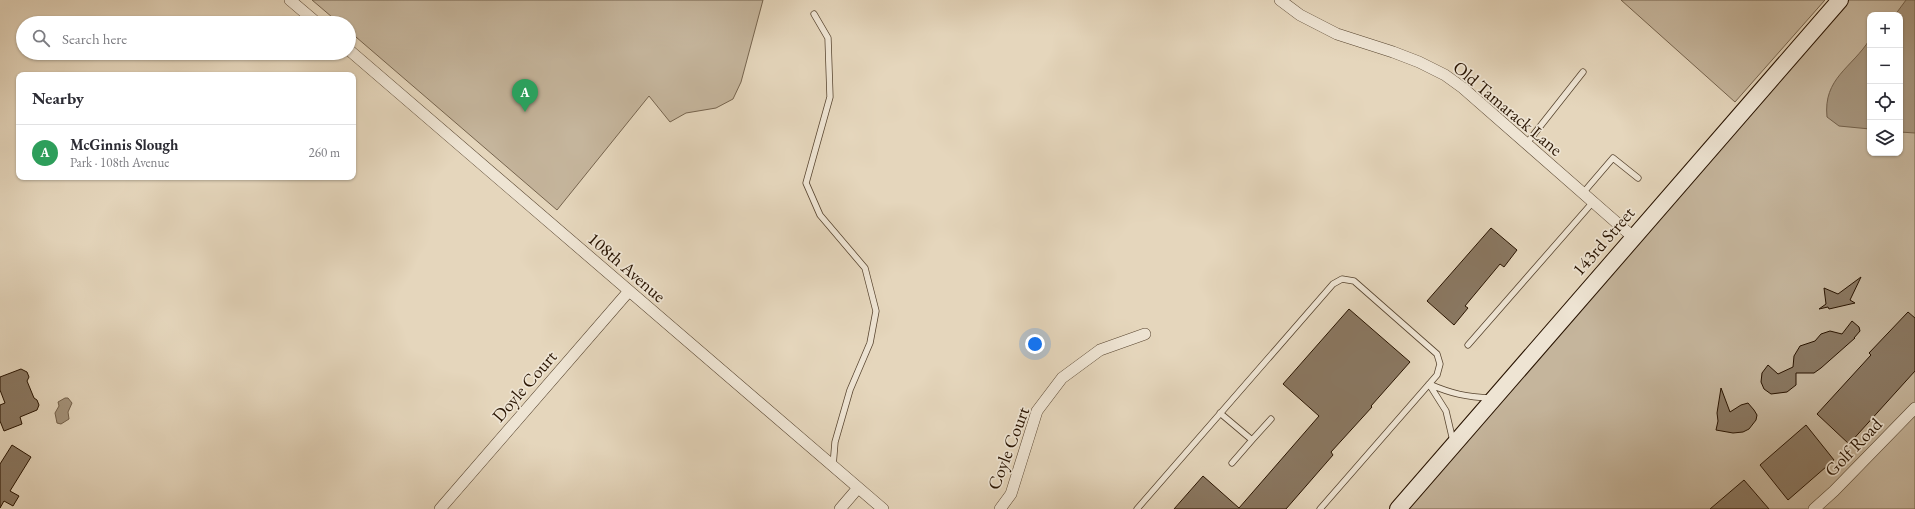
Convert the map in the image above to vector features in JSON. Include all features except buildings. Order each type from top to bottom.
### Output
[{"type":"main road","name":"143rd Street","points":[[1398,509],[1840,0]]},
{"type":"street","points":[[290,0],[309,16]]},
{"type":"street","name":"Old Tamarack Lane","points":[[1280,0],[1314,23],[1337,34],[1393,52],[1419,62],[1445,75],[1463,88],[1633,237]]},
{"type":"street","name":"108th Avenue","points":[[356,56],[883,509]]},
{"type":"street","name":"Doyle Court","points":[[446,507],[629,291]]},
{"type":"street","name":"Coyle Court","points":[[1000,509],[1011,494],[1037,411],[1062,378],[1100,350],[1145,334]]},
{"type":"street","name":"Golf Road","points":[[1814,509],[1834,491],[1915,408]]},
{"type":"street","points":[[840,509],[858,488]]},
{"type":"lane","points":[[814,14],[828,38],[830,97],[806,183],[820,215],[865,268],[876,311],[870,342],[850,390],[838,435],[832,466]]},
{"type":"lane","points":[[1527,144],[1583,72]]},
{"type":"lane","points":[[1583,193],[1613,158],[1638,178]]},
{"type":"lane","points":[[1468,345],[1593,202]]},
{"type":"lane","points":[[1137,509],[1333,284],[1342,279],[1354,281],[1437,354],[1440,364],[1437,375],[1320,509]]},
{"type":"lane","points":[[1429,384],[1452,394],[1470,397],[1494,398]]},
{"type":"lane","points":[[1429,384],[1446,411],[1454,444]]},
{"type":"lane","points":[[1220,413],[1252,440]]},
{"type":"lane","points":[[1232,463],[1271,419]]},
{"type":"shaded area","points":[[312,0],[763,0],[741,82],[733,99],[716,108],[686,113],[670,122],[649,96],[557,210],[356,37],[356,16],[331,16]]},
{"type":"shaded area","points":[[1621,0],[1825,0],[1735,102]]},
{"type":"shaded area","points":[[1849,0],[1915,0],[1915,509],[1405,509]]},
{"type":"shaded area","points":[[1906,0],[1915,0],[1915,133],[1903,132],[1903,12],[1897,12]]},
{"type":"shaded area","points":[[1867,43],[1867,129],[1839,126],[1827,117],[1827,104],[1830,92],[1840,74]]},
{"type":"shaded area","points":[[68,398],[72,403],[68,412],[69,419],[61,424],[57,423],[55,413],[59,406],[58,402]]},
{"type":"place","name":"McGinnis Slough","points":[[525,112]]}]
